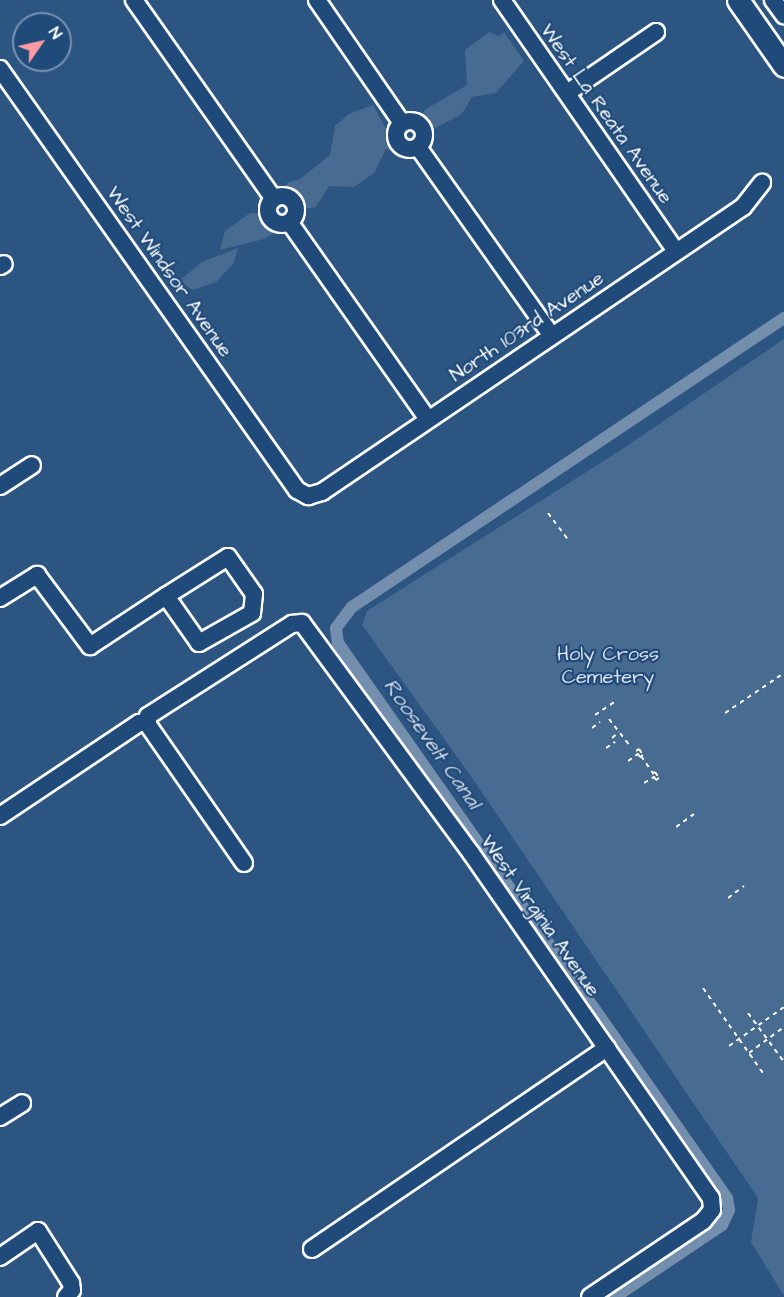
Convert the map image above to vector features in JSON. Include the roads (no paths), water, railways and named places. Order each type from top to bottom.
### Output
[{"type":"main road","points":[[738,0],[784,66]]},
{"type":"street","points":[[134,0],[274,199],[268,212],[272,221],[281,225],[290,222],[428,419]]},
{"type":"street","points":[[317,0],[402,123],[396,134],[399,143],[406,148],[418,147],[551,335]]},
{"type":"street","name":"West La Reata Avenue","points":[[501,0],[676,251]]},
{"type":"street","points":[[773,0],[784,15]]},
{"type":"street","points":[[567,93],[656,32]]},
{"type":"street","name":"West Windsor Avenue","points":[[0,69],[297,489],[308,496]]},
{"type":"street","name":"North 103rd Avenue","points":[[308,496],[322,492],[743,207],[762,183]]},
{"type":"street","points":[[0,486],[32,465]]},
{"type":"street","points":[[0,598],[37,575],[90,646],[166,596],[228,557],[254,594],[252,613],[199,643],[166,596]]},
{"type":"street","name":"West Virginia Avenue","points":[[148,719],[292,624],[302,623],[471,853],[711,1198],[712,1210],[703,1221],[590,1297]]},
{"type":"street","points":[[0,816],[148,719],[244,862]]},
{"type":"street","points":[[312,1249],[607,1048]]},
{"type":"street","points":[[0,1117],[22,1103]]},
{"type":"street","points":[[0,1257],[38,1231],[72,1283],[72,1290],[66,1297]]},
{"type":"waterway","name":"Roosevelt Canal","points":[[615,1297],[722,1225],[729,1210],[727,1198],[338,643],[336,628],[352,607],[784,318]]},
{"type":"park label","name":"Holy Cross Cemetery","points":[[608,666]]}]
